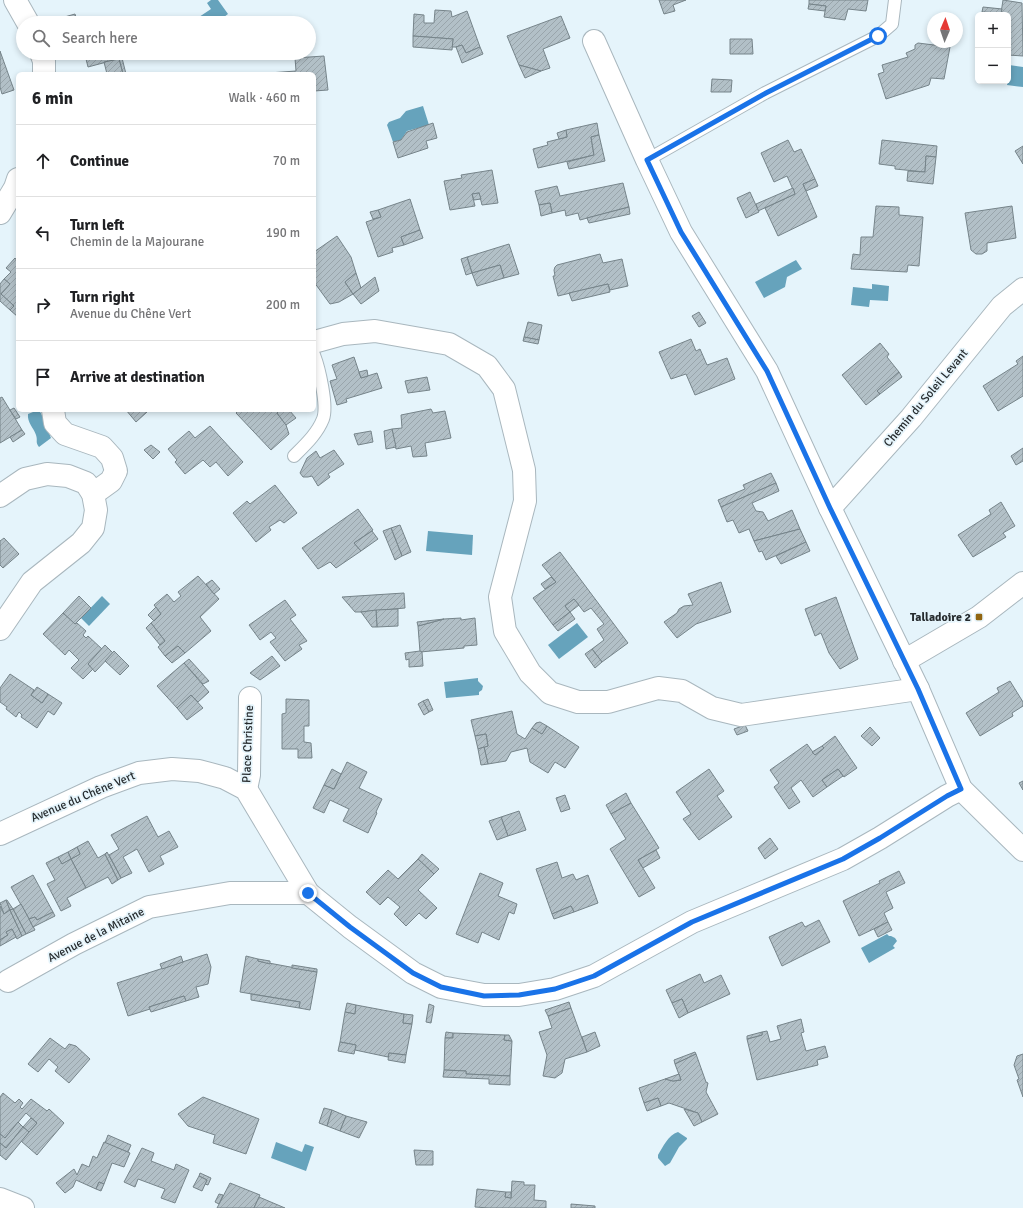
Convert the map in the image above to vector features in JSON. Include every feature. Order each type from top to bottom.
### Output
[{"type":"street","points":[[15,0],[24,16]]},
{"type":"street","points":[[594,41],[681,232],[767,371],[830,508],[918,689],[961,789],[1023,850]]},
{"type":"street","points":[[44,60],[44,72]]},
{"type":"street","points":[[0,213],[16,185]]},
{"type":"street","name":"Chemin du Soleil Levant","points":[[830,508],[912,418],[1002,306],[1023,289]]},
{"type":"street","points":[[316,341],[343,334],[375,331],[449,344],[486,366],[504,389],[524,470],[525,501],[500,596],[505,631],[530,674],[550,693],[578,702],[608,702],[658,688],[682,691],[712,708],[741,715],[918,689]]},
{"type":"street","points":[[53,412],[55,423],[65,434],[102,447],[112,458],[116,471],[111,481],[93,494]]},
{"type":"street","points":[[0,496],[25,479],[47,474],[68,476],[86,483],[93,494],[96,510],[93,528],[81,543],[32,582],[0,629]]},
{"type":"street","points":[[904,661],[979,617],[1023,583]]},
{"type":"street","name":"Place Christine","points":[[246,789],[249,775],[250,698]]},
{"type":"street","name":"Avenue du Chêne Vert","points":[[0,834],[101,787],[139,773],[172,769],[199,771],[225,778],[246,789]]},
{"type":"street","points":[[246,789],[308,893],[350,927],[413,973],[441,987],[484,996],[519,995],[555,989],[594,976],[692,922],[843,859],[961,789]]},
{"type":"street","name":"Avenue de la Mitaine","points":[[8,981],[74,944],[149,907],[230,893],[308,893]]},
{"type":"street","points":[[0,1199],[23,1208]]},
{"type":"lane","points":[[647,160],[766,93],[878,36],[892,24],[896,0]]},
{"type":"lane","points":[[294,456],[312,437],[323,418],[323,393],[316,360]]},
{"type":"water","points":[[211,0],[218,0],[228,14],[225,16],[200,16],[211,9],[207,3]]},
{"type":"water","points":[[1011,65],[1023,67],[1023,87],[1007,85],[1011,84]]},
{"type":"water","points":[[423,106],[429,125],[407,131],[401,140],[393,142],[387,125],[389,122],[400,118],[406,111]]},
{"type":"water","points":[[796,260],[802,269],[787,277],[785,287],[764,298],[755,282]]},
{"type":"water","points":[[872,284],[889,286],[888,301],[870,300],[869,307],[851,305],[853,287],[872,289]]},
{"type":"water","points":[[33,412],[41,413],[51,438],[39,447],[35,432],[28,417],[28,414]]},
{"type":"water","points":[[428,531],[473,535],[472,555],[426,551]]},
{"type":"water","points":[[102,596],[110,604],[89,626],[81,618]]},
{"type":"water","points":[[577,623],[588,637],[559,659],[548,645]]},
{"type":"water","points":[[478,678],[478,681],[483,686],[482,690],[479,692],[479,695],[446,698],[444,682]]},
{"type":"water","points":[[887,934],[895,938],[897,941],[893,946],[895,948],[869,963],[861,948]]},
{"type":"water","points":[[678,1132],[687,1139],[679,1147],[670,1163],[665,1166],[658,1158],[658,1155],[669,1138]]},
{"type":"water","points":[[276,1142],[302,1152],[305,1144],[314,1147],[306,1171],[271,1158]]},
{"type":"building","points":[[659,0],[686,0],[673,5],[675,11],[664,14]]},
{"type":"building","points":[[809,0],[868,0],[866,11],[848,9],[845,20],[824,17],[826,6],[809,4]]},
{"type":"building","points":[[1003,0],[1022,3],[1023,56],[1011,55],[1011,12],[1001,12]]},
{"type":"building","points":[[809,4],[826,6],[825,11],[808,9]]},
{"type":"building","points":[[983,7],[1002,9],[1001,12],[982,12]]},
{"type":"building","points":[[435,10],[451,11],[452,17],[467,11],[480,47],[466,53],[462,45],[452,47],[453,39],[413,36],[414,14],[424,15],[424,23],[434,23]]},
{"type":"building","points":[[561,16],[570,38],[543,49],[550,68],[541,71],[519,65],[507,36]]},
{"type":"building","points":[[413,36],[453,39],[452,50],[413,47]]},
{"type":"building","points":[[730,39],[752,39],[753,54],[730,54]]},
{"type":"building","points":[[918,43],[927,44],[927,48],[950,48],[944,79],[931,78],[929,85],[886,99],[878,74],[884,72],[882,65],[908,57],[906,53],[915,49],[915,45]]},
{"type":"building","points":[[462,45],[466,53],[480,47],[483,54],[462,63],[456,47]]},
{"type":"building","points":[[0,51],[14,90],[2,94],[0,87]]},
{"type":"building","points":[[324,56],[328,90],[316,91],[316,72],[282,72],[296,71],[295,60],[316,60],[316,57]]},
{"type":"building","points":[[86,60],[114,60],[88,67]]},
{"type":"building","points":[[119,60],[122,60],[126,72],[122,72]]},
{"type":"building","points":[[119,60],[122,72],[106,72],[104,62]]},
{"type":"building","points":[[519,65],[541,71],[525,78]]},
{"type":"building","points":[[712,79],[732,80],[731,92],[711,92]]},
{"type":"building","points":[[433,123],[437,138],[426,141],[428,148],[398,158],[393,142],[401,140],[407,132]]},
{"type":"building","points":[[597,123],[599,135],[591,137],[594,155],[538,168],[533,149],[548,145],[547,142],[567,137],[566,130]]},
{"type":"building","points":[[566,130],[567,137],[559,139],[557,133]]},
{"type":"building","points":[[599,135],[605,161],[569,169],[567,162],[594,155],[591,137]]},
{"type":"building","points":[[788,140],[794,152],[801,149],[815,179],[803,184],[817,217],[778,236],[765,208],[795,194],[787,176],[774,182],[761,153]]},
{"type":"building","points":[[882,140],[937,146],[936,157],[926,156],[925,172],[895,169],[895,166],[879,164]]},
{"type":"building","points":[[1023,146],[1023,164],[1015,151]]},
{"type":"building","points":[[926,156],[936,157],[933,184],[907,181],[908,171],[925,172]]},
{"type":"building","points":[[492,170],[498,203],[482,205],[479,193],[472,194],[475,206],[450,210],[444,181],[462,178],[461,175]]},
{"type":"building","points":[[815,179],[818,186],[806,191],[803,184]]},
{"type":"building","points":[[623,183],[629,207],[580,220],[578,213],[566,216],[565,210],[552,213],[550,203],[539,205],[535,191],[557,186],[560,196]]},
{"type":"building","points":[[793,188],[795,194],[758,211],[756,204]]},
{"type":"building","points":[[750,192],[759,212],[746,218],[737,198]]},
{"type":"building","points":[[479,193],[481,199],[474,200],[472,194]]},
{"type":"building","points":[[410,199],[420,230],[401,237],[404,245],[392,248],[393,252],[378,257],[366,222],[381,217],[378,210]]},
{"type":"building","points":[[550,203],[552,213],[541,216],[539,205]]},
{"type":"building","points":[[876,206],[899,207],[899,215],[923,217],[919,266],[908,265],[907,272],[851,269],[853,254],[860,255],[861,237],[873,237]]},
{"type":"building","points":[[1012,206],[1016,238],[987,243],[987,251],[982,254],[976,254],[971,250],[965,213]]},
{"type":"building","points":[[629,207],[630,214],[589,223],[587,218]]},
{"type":"building","points":[[378,210],[381,217],[373,219],[370,212]]},
{"type":"building","points":[[420,230],[423,238],[404,245],[401,237]]},
{"type":"building","points":[[337,236],[351,257],[356,273],[345,282],[353,294],[339,302],[330,304],[316,285],[316,251]]},
{"type":"building","points":[[509,244],[519,274],[504,278],[500,265],[472,273],[467,257]]},
{"type":"building","points":[[600,254],[603,263],[622,259],[628,286],[610,290],[608,284],[558,296],[553,276],[555,276],[554,270],[557,265]]},
{"type":"building","points":[[467,257],[472,273],[466,275],[461,259]]},
{"type":"building","points":[[15,258],[16,315],[10,310],[14,306],[1,294],[10,284],[4,279],[11,272],[6,268]]},
{"type":"building","points":[[500,265],[504,278],[477,286],[472,273]]},
{"type":"building","points":[[356,273],[361,288],[353,294],[345,282]]},
{"type":"building","points":[[375,277],[379,291],[361,304],[353,294]]},
{"type":"building","points":[[4,279],[10,284],[1,294],[14,306],[10,310],[0,301],[0,284]]},
{"type":"building","points":[[608,284],[610,292],[572,301],[569,293]]},
{"type":"building","points":[[699,312],[706,323],[699,327],[692,316]]},
{"type":"building","points":[[528,322],[542,325],[539,340],[524,337]]},
{"type":"building","points":[[524,337],[539,340],[538,344],[523,341]]},
{"type":"building","points":[[691,339],[696,351],[700,349],[707,365],[727,358],[735,379],[695,395],[686,374],[671,379],[659,352]]},
{"type":"building","points":[[880,343],[889,354],[887,357],[899,372],[877,391],[880,394],[866,405],[842,375]]},
{"type":"building","points":[[1023,356],[1023,396],[998,411],[983,386],[1018,364],[1016,361]]},
{"type":"building","points":[[354,357],[361,378],[377,373],[382,388],[346,399],[347,402],[337,405],[330,381],[337,379],[332,365]]},
{"type":"building","points":[[367,370],[368,376],[361,378],[359,372]]},
{"type":"building","points":[[899,372],[902,377],[880,394],[877,391]]},
{"type":"building","points":[[427,377],[430,390],[408,393],[405,381]]},
{"type":"building","points":[[2,397],[22,430],[0,443],[0,398]]},
{"type":"building","points":[[14,408],[20,417],[16,419],[10,410]]},
{"type":"building","points":[[431,409],[433,413],[445,411],[451,438],[425,443],[427,456],[413,457],[411,446],[396,449],[392,429],[402,428],[401,415]]},
{"type":"building","points":[[128,412],[147,412],[136,422]]},
{"type":"building","points":[[278,412],[277,413],[286,425],[289,434],[271,450],[236,413]]},
{"type":"building","points":[[291,412],[296,418],[286,425],[277,413]]},
{"type":"building","points":[[210,426],[243,462],[228,476],[216,462],[210,467],[203,460],[185,474],[175,462],[177,460],[168,449],[189,431],[195,438]]},
{"type":"building","points":[[392,429],[396,447],[386,449],[384,431]]},
{"type":"building","points":[[22,430],[25,434],[13,442],[10,437]]},
{"type":"building","points":[[371,431],[373,442],[358,445],[354,434]]},
{"type":"building","points":[[151,445],[160,452],[153,459],[144,450]]},
{"type":"building","points":[[1023,448],[1023,461],[1016,465],[1011,456]]},
{"type":"building","points":[[334,450],[344,464],[328,474],[330,477],[318,486],[312,476],[303,477],[300,473],[307,458],[316,451],[320,458]]},
{"type":"building","points":[[771,473],[776,483],[721,507],[718,500],[745,489],[743,485]]},
{"type":"building","points":[[776,483],[779,491],[752,503],[756,511],[763,512],[768,521],[792,510],[800,529],[754,541],[749,529],[739,533],[733,520],[727,522],[721,507]]},
{"type":"building","points":[[275,485],[297,513],[284,523],[280,520],[269,527],[271,530],[256,542],[233,513],[247,501],[250,504]]},
{"type":"building","points":[[1001,502],[1015,526],[1003,533],[1006,537],[973,557],[958,535],[991,514],[989,510]]},
{"type":"building","points":[[358,509],[373,530],[354,543],[361,551],[336,568],[330,562],[318,569],[302,548]]},
{"type":"building","points":[[400,525],[411,552],[402,556],[391,528]]},
{"type":"building","points":[[391,528],[402,556],[395,560],[383,531]]},
{"type":"building","points":[[800,529],[806,542],[766,560],[762,551],[759,552],[754,541]]},
{"type":"building","points":[[372,531],[378,539],[361,551],[354,543]]},
{"type":"building","points":[[4,538],[19,554],[3,568],[0,565],[0,541]]},
{"type":"building","points":[[806,542],[810,551],[781,564],[776,556]]},
{"type":"building","points":[[560,552],[628,643],[602,662],[592,649],[604,640],[597,629],[604,624],[591,608],[584,612],[574,599],[565,606],[570,612],[553,625],[533,598],[556,582],[542,565]]},
{"type":"building","points":[[198,576],[219,599],[200,617],[211,631],[185,653],[178,646],[165,656],[158,647],[165,641],[151,623],[161,614],[154,605],[167,594],[174,602],[181,596],[178,592]]},
{"type":"building","points":[[551,577],[556,582],[545,589],[541,584]]},
{"type":"building","points":[[212,580],[220,589],[214,594],[206,584]]},
{"type":"building","points":[[721,582],[731,612],[696,624],[677,638],[664,622],[684,606],[693,605],[688,594]]},
{"type":"building","points":[[404,593],[405,608],[361,612],[355,612],[342,597]]},
{"type":"building","points":[[79,596],[91,608],[75,624],[63,613]]},
{"type":"building","points":[[836,597],[858,659],[840,669],[829,653],[821,633],[815,636],[805,609]]},
{"type":"building","points":[[574,599],[579,605],[570,612],[565,606]]},
{"type":"building","points":[[285,600],[296,615],[290,619],[307,641],[299,645],[302,649],[285,661],[270,642],[276,638],[271,632],[260,640],[249,625]]},
{"type":"building","points":[[156,607],[161,614],[154,621],[148,615]]},
{"type":"building","points":[[398,609],[398,626],[377,627],[376,610]]},
{"type":"building","points":[[376,610],[377,627],[372,627],[361,612]]},
{"type":"building","points":[[570,612],[575,619],[558,631],[553,625]]},
{"type":"building","points":[[63,613],[75,624],[77,623],[86,631],[83,635],[86,638],[88,636],[102,649],[88,664],[93,669],[83,679],[71,668],[79,660],[69,650],[65,655],[43,634]]},
{"type":"building","points":[[461,618],[461,620],[475,618],[477,645],[464,646],[464,648],[420,652],[418,626],[444,619]]},
{"type":"building","points":[[444,619],[418,626],[417,622]]},
{"type":"building","points":[[151,623],[165,641],[160,645],[146,628]]},
{"type":"building","points":[[105,645],[113,653],[95,672],[88,664]]},
{"type":"building","points":[[178,646],[185,653],[172,663],[165,656]]},
{"type":"building","points":[[592,649],[602,662],[595,668],[585,654]]},
{"type":"building","points":[[114,651],[129,666],[120,675],[105,661]]},
{"type":"building","points":[[422,652],[423,666],[409,667],[409,659],[406,660],[405,653]]},
{"type":"building","points":[[272,656],[280,666],[260,680],[250,673]]},
{"type":"building","points":[[189,659],[209,681],[203,684],[184,663]]},
{"type":"building","points":[[184,663],[209,692],[198,702],[191,695],[177,708],[157,686]]},
{"type":"building","points":[[10,674],[34,690],[31,695],[42,703],[48,694],[62,703],[54,715],[48,711],[37,728],[21,717],[22,715],[19,712],[16,717],[0,702],[0,688]]},
{"type":"building","points":[[1010,681],[1023,702],[1023,706],[1012,713],[1013,716],[980,736],[966,713],[999,692],[997,688]]},
{"type":"building","points":[[37,687],[48,694],[42,703],[31,695]]},
{"type":"building","points":[[191,695],[203,708],[187,720],[177,708]]},
{"type":"building","points":[[286,699],[309,700],[309,726],[304,726],[304,742],[311,743],[312,758],[298,758],[298,749],[282,749],[282,714],[286,713]]},
{"type":"building","points":[[428,699],[433,710],[429,712],[423,701]]},
{"type":"building","points":[[423,701],[429,712],[424,715],[418,704]]},
{"type":"building","points":[[512,711],[517,734],[525,739],[532,728],[542,734],[547,726],[579,747],[565,768],[555,762],[548,773],[530,762],[527,748],[511,752],[506,761],[488,764],[484,747],[488,746],[486,734],[475,736],[471,720]]},
{"type":"building","points":[[540,722],[547,726],[542,734],[532,728],[536,723]]},
{"type":"building","points":[[745,725],[748,731],[737,735],[734,729]]},
{"type":"building","points":[[870,727],[880,738],[872,746],[861,736]]},
{"type":"building","points":[[486,734],[488,746],[478,749],[475,736]]},
{"type":"building","points":[[835,736],[857,768],[844,777],[838,769],[822,780],[827,787],[813,797],[801,780],[791,788],[800,802],[789,809],[774,787],[779,783],[770,770],[807,744],[815,755],[824,748],[822,746]]},
{"type":"building","points":[[822,746],[824,748],[815,755],[812,752]]},
{"type":"building","points":[[484,747],[488,764],[481,765],[478,749]]},
{"type":"building","points":[[347,762],[367,772],[359,788],[382,799],[368,833],[343,821],[349,809],[330,800],[324,813],[313,808],[324,785],[334,789]]},
{"type":"building","points":[[332,769],[341,774],[334,789],[324,785]]},
{"type":"building","points":[[709,769],[724,791],[717,796],[732,817],[699,840],[683,819],[691,814],[676,792]]},
{"type":"building","points":[[838,769],[843,776],[827,787],[822,780]]},
{"type":"building","points":[[1023,781],[1023,790],[1019,783]]},
{"type":"building","points":[[626,793],[631,803],[611,814],[606,805]]},
{"type":"building","points":[[565,795],[570,809],[561,812],[556,798]]},
{"type":"building","points":[[631,803],[659,848],[638,860],[655,888],[639,897],[610,849],[626,839],[611,814]]},
{"type":"building","points":[[519,811],[526,830],[508,836],[501,817]]},
{"type":"building","points":[[147,816],[158,837],[169,831],[178,847],[160,856],[164,864],[149,872],[137,849],[123,857],[132,873],[121,878],[109,855],[119,849],[111,835]]},
{"type":"building","points":[[501,817],[508,836],[497,840],[489,821]]},
{"type":"building","points":[[770,838],[778,849],[765,859],[758,848]]},
{"type":"building","points":[[88,841],[98,858],[105,854],[118,880],[112,884],[108,877],[86,888],[71,859],[80,854],[77,847]]},
{"type":"building","points":[[77,847],[80,854],[71,859],[68,852]]},
{"type":"building","points":[[656,850],[660,858],[643,868],[638,860]]},
{"type":"building","points":[[68,852],[71,859],[62,864],[58,857]]},
{"type":"building","points":[[107,852],[121,878],[118,880],[105,854]]},
{"type":"building","points":[[422,854],[439,869],[434,874],[418,859]]},
{"type":"building","points":[[58,857],[62,864],[71,859],[86,888],[67,898],[71,906],[61,911],[47,884],[55,880],[46,863]]},
{"type":"building","points":[[418,859],[434,874],[418,890],[437,908],[426,919],[419,913],[406,926],[394,914],[400,907],[388,897],[380,905],[366,892],[388,870],[398,879]]},
{"type":"building","points":[[557,862],[562,878],[573,874],[576,880],[588,875],[598,903],[574,912],[571,906],[552,914],[536,869]]},
{"type":"building","points":[[899,871],[905,883],[886,892],[893,908],[884,913],[888,922],[859,936],[843,901],[880,883],[879,881]]},
{"type":"building","points":[[480,873],[503,883],[498,896],[517,904],[514,914],[509,912],[499,940],[482,932],[478,943],[456,934]]},
{"type":"building","points":[[33,875],[53,912],[37,920],[35,917],[29,919],[11,887]]},
{"type":"building","points":[[6,900],[10,910],[4,914],[0,903]]},
{"type":"building","points":[[7,900],[13,909],[10,910]]},
{"type":"building","points":[[21,904],[35,930],[26,934],[13,909]]},
{"type":"building","points":[[0,906],[4,914],[10,910],[22,936],[17,939],[12,929],[6,932],[8,935],[0,940]]},
{"type":"building","points":[[571,906],[574,912],[554,919],[552,914]]},
{"type":"building","points":[[13,909],[26,934],[22,936],[10,910]]},
{"type":"building","points":[[53,912],[55,916],[33,927],[29,919],[35,917],[37,920]]},
{"type":"building","points":[[819,920],[830,942],[782,966],[769,937],[802,922],[805,927]]},
{"type":"building","points":[[888,922],[892,930],[878,937],[874,929]]},
{"type":"building","points":[[12,929],[16,937],[0,946],[0,940],[8,935],[6,932]]},
{"type":"building","points":[[207,954],[211,967],[208,984],[196,987],[199,997],[186,1001],[184,996],[149,1007],[150,1009],[128,1016],[117,983]]},
{"type":"building","points":[[181,956],[183,962],[162,969],[160,964]]},
{"type":"building","points":[[246,956],[258,959],[258,961],[317,972],[310,1010],[299,1008],[300,1002],[240,992]]},
{"type":"building","points":[[258,959],[270,961],[270,964],[258,961]]},
{"type":"building","points":[[292,965],[317,969],[317,972],[292,968]]},
{"type":"building","points":[[700,974],[704,983],[721,975],[730,994],[688,1013],[682,999],[672,1003],[666,990]]},
{"type":"building","points":[[251,994],[300,1002],[299,1008],[251,1000]]},
{"type":"building","points":[[184,996],[186,1001],[151,1012],[149,1007]]},
{"type":"building","points":[[682,999],[688,1013],[679,1018],[672,1003]]},
{"type":"building","points":[[569,1002],[571,1008],[548,1016],[545,1010]]},
{"type":"building","points":[[347,1003],[356,1005],[355,1014],[345,1012]]},
{"type":"building","points":[[429,1004],[434,1006],[431,1023],[426,1022]]},
{"type":"building","points":[[356,1005],[404,1014],[403,1023],[412,1024],[406,1055],[389,1053],[388,1057],[355,1050],[356,1045],[340,1042],[345,1012],[355,1014]]},
{"type":"building","points":[[571,1008],[587,1052],[565,1059],[562,1073],[555,1078],[543,1076],[547,1055],[539,1032],[552,1028],[548,1016]]},
{"type":"building","points":[[404,1014],[413,1015],[412,1024],[403,1023]]},
{"type":"building","points":[[801,1019],[804,1032],[801,1033],[806,1051],[825,1046],[828,1057],[817,1060],[818,1065],[757,1080],[747,1039],[762,1035],[762,1032],[767,1031],[770,1042],[781,1039],[777,1026]]},
{"type":"building","points":[[446,1032],[453,1033],[453,1038],[445,1038]]},
{"type":"building","points":[[595,1032],[600,1046],[587,1052],[582,1037]]},
{"type":"building","points":[[762,1032],[762,1035],[747,1039],[747,1036]]},
{"type":"building","points":[[453,1033],[505,1035],[504,1040],[512,1041],[510,1076],[466,1074],[466,1071],[444,1070],[445,1038],[453,1038]]},
{"type":"building","points":[[505,1035],[509,1035],[512,1041],[504,1040]]},
{"type":"building","points":[[50,1038],[65,1049],[69,1044],[76,1046],[90,1059],[69,1083],[55,1071],[58,1067],[49,1059],[38,1072],[28,1064]]},
{"type":"building","points":[[340,1042],[356,1045],[354,1054],[338,1051]]},
{"type":"building","points":[[695,1052],[696,1054],[675,1064],[674,1060]]},
{"type":"building","points":[[389,1053],[406,1055],[405,1063],[388,1060]]},
{"type":"building","points":[[696,1054],[706,1082],[708,1083],[706,1092],[718,1114],[702,1122],[698,1113],[669,1103],[661,1106],[658,1098],[644,1103],[639,1088],[665,1079],[673,1081],[681,1080],[675,1064]]},
{"type":"building","points":[[1023,1054],[1023,1097],[1014,1065],[1017,1056]]},
{"type":"building","points":[[444,1070],[466,1071],[466,1074],[510,1076],[510,1085],[489,1084],[489,1079],[443,1077]]},
{"type":"building","points":[[679,1074],[681,1080],[673,1081],[665,1079]]},
{"type":"building","points":[[3,1093],[15,1103],[19,1099],[23,1103],[20,1107],[22,1109],[31,1099],[47,1111],[49,1109],[64,1123],[37,1155],[21,1141],[37,1123],[26,1113],[5,1138],[0,1134],[0,1097]]},
{"type":"building","points":[[203,1097],[259,1119],[246,1154],[213,1143],[215,1135],[188,1126],[178,1114]]},
{"type":"building","points":[[658,1098],[661,1106],[647,1111],[644,1103]]},
{"type":"building","points":[[324,1108],[332,1110],[327,1126],[319,1123]]},
{"type":"building","points":[[684,1109],[698,1113],[702,1122],[694,1126]]},
{"type":"building","points":[[332,1110],[346,1116],[340,1131],[327,1126]]},
{"type":"building","points":[[346,1116],[367,1122],[359,1138],[340,1131]]},
{"type":"building","points":[[31,1118],[37,1123],[29,1132],[23,1127]]},
{"type":"building","points":[[18,1122],[23,1127],[6,1148],[0,1143],[0,1134],[5,1138]]},
{"type":"building","points":[[23,1127],[29,1132],[6,1160],[0,1155],[0,1143],[6,1148]]},
{"type":"building","points":[[108,1135],[131,1145],[128,1152],[105,1143]]},
{"type":"building","points":[[104,1142],[130,1153],[124,1167],[112,1163],[104,1184],[99,1182],[96,1189],[76,1180],[73,1187],[65,1193],[56,1183],[74,1169],[77,1175],[82,1164],[89,1167],[93,1156],[97,1158]]},
{"type":"building","points":[[142,1148],[154,1153],[151,1161],[174,1170],[176,1164],[189,1170],[175,1203],[161,1198],[165,1189],[138,1179],[135,1187],[124,1182]]},
{"type":"building","points":[[414,1150],[433,1151],[433,1165],[416,1165]]},
{"type":"building","points":[[200,1173],[211,1178],[208,1185],[205,1184],[207,1180],[199,1176]]},
{"type":"building","points":[[199,1176],[207,1180],[202,1191],[193,1187]]},
{"type":"building","points":[[512,1181],[524,1182],[524,1185],[535,1185],[534,1200],[546,1201],[546,1208],[475,1207],[477,1189],[506,1192],[505,1197],[511,1198]]},
{"type":"building","points":[[99,1182],[104,1184],[101,1191],[96,1189]]},
{"type":"building","points":[[230,1183],[260,1195],[254,1208],[217,1208]]},
{"type":"building","points":[[506,1192],[511,1192],[511,1198],[505,1197]]},
{"type":"building","points":[[219,1194],[223,1195],[219,1204],[215,1202]]},
{"type":"building","points":[[259,1197],[285,1208],[254,1208]]},
{"type":"building","points":[[571,1204],[595,1206],[595,1208],[571,1208]]},
{"type":"place","name":"Talladoire 2","points":[[979,617]]},
{"type":"route","points":[[308,893],[350,927],[413,973],[441,987],[484,996],[519,995],[555,989],[594,976],[692,922],[843,859],[961,789],[918,689],[830,508],[767,371],[681,232],[647,160],[766,93],[878,36]]}]
